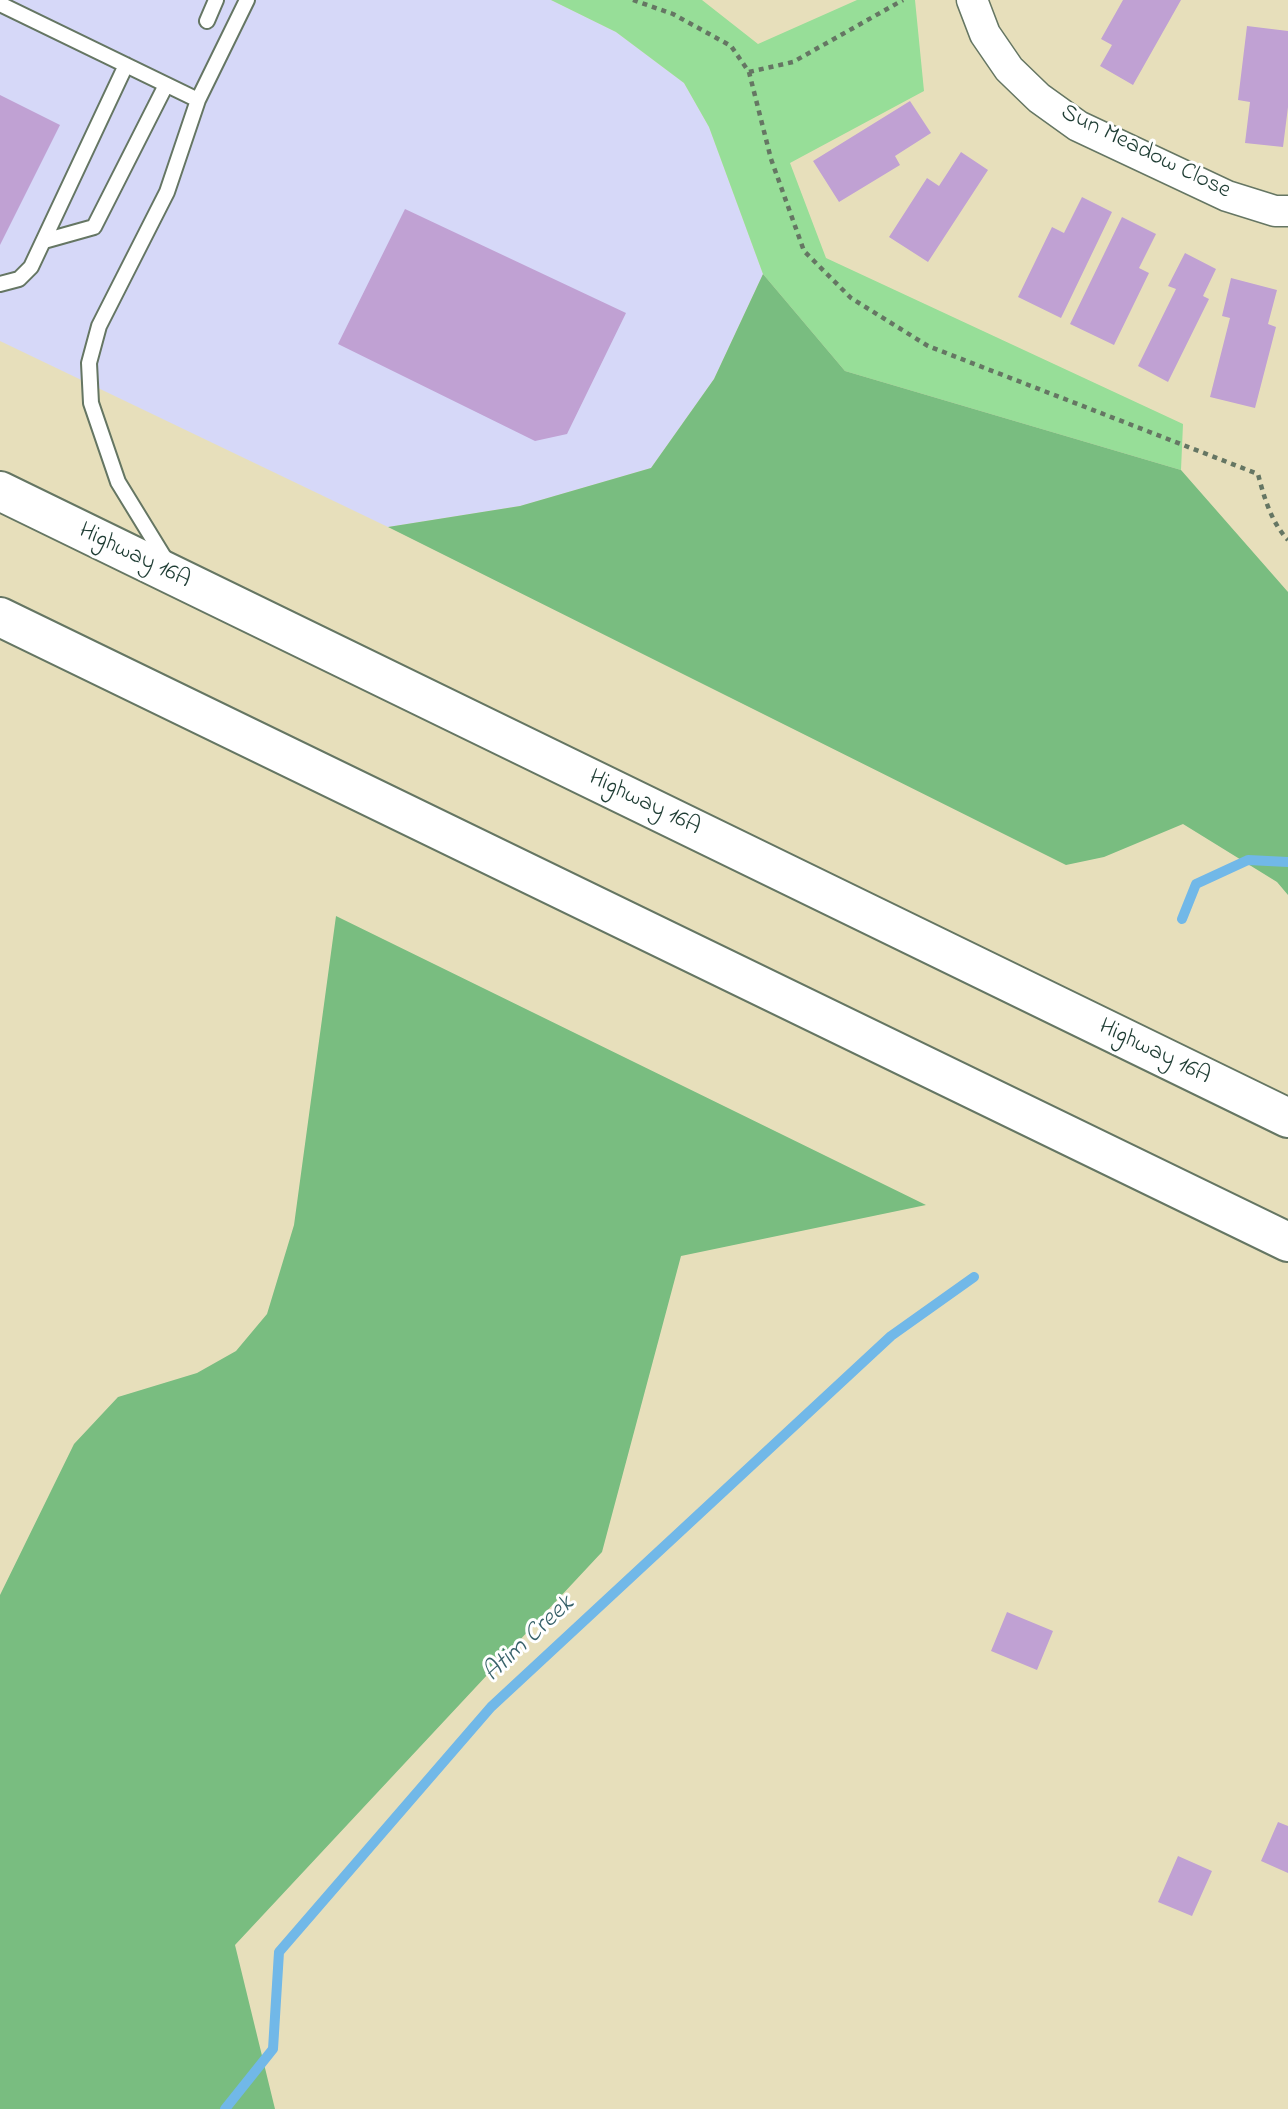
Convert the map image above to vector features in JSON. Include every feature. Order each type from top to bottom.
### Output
[{"type":"main road","name":"Highway 16A","points":[[0,491],[1288,1118]]},
{"type":"main road","points":[[0,617],[1288,1242]]},
{"type":"street","name":"Sun Meadow Close","points":[[972,0],[985,34],[1009,69],[1039,98],[1078,126],[1227,196],[1275,211],[1288,211]]},
{"type":"lane","points":[[206,21],[216,0]]},
{"type":"lane","points":[[178,579],[118,482],[91,403],[89,363],[99,326],[167,192],[198,100],[247,0]]},
{"type":"lane","points":[[0,4],[198,100]]},
{"type":"lane","points":[[0,284],[19,279],[31,267],[126,65]]},
{"type":"lane","points":[[44,241],[94,227],[166,85]]},
{"type":"path","points":[[633,0],[709,31],[731,46],[749,72],[771,159],[804,251],[851,298],[928,346],[1258,474],[1269,508],[1279,530],[1288,540]]},
{"type":"path","points":[[749,72],[793,62],[903,0]]},
{"type":"shaded area","points":[[0,0],[551,0],[616,32],[684,83],[709,127],[763,274],[714,379],[651,468],[520,506],[388,527],[0,341]]},
{"type":"green space","points":[[551,0],[702,0],[758,44],[857,0],[915,0],[924,91],[790,163],[826,258],[1183,424],[1181,470],[845,371],[763,274],[709,127],[684,83],[616,32]]},
{"type":"green space","points":[[763,274],[845,371],[1181,470],[1288,592],[1288,895],[1277,882],[1183,824],[1104,857],[1066,865],[388,527],[520,506],[651,468],[714,379]]},
{"type":"green space","points":[[336,916],[926,1205],[681,1256],[602,1552],[235,1945],[275,2109],[0,2109],[0,1595],[74,1444],[118,1397],[197,1373],[236,1351],[267,1314],[294,1225]]},
{"type":"building","points":[[1123,0],[1181,0],[1133,85],[1100,66],[1112,45],[1101,39]]},
{"type":"building","points":[[1247,26],[1288,31],[1288,107],[1283,147],[1245,143],[1250,102],[1238,100]]},
{"type":"building","points":[[0,95],[60,125],[0,245]]},
{"type":"building","points":[[910,101],[931,133],[895,156],[900,165],[839,202],[813,161]]},
{"type":"building","points":[[961,152],[988,170],[928,262],[889,237],[927,178],[939,186]]},
{"type":"building","points":[[1082,197],[1112,212],[1061,318],[1018,297],[1052,227],[1064,233]]},
{"type":"building","points":[[405,209],[626,313],[567,434],[535,441],[338,344]]},
{"type":"building","points":[[1122,217],[1156,234],[1139,268],[1149,273],[1114,345],[1070,324]]},
{"type":"building","points":[[1185,253],[1216,269],[1203,296],[1209,299],[1168,382],[1138,366],[1176,289],[1168,286]]},
{"type":"building","points":[[1231,278],[1277,290],[1268,324],[1276,327],[1255,408],[1210,397],[1230,318],[1222,316]]},
{"type":"building","points":[[1007,1612],[1053,1631],[1037,1670],[991,1651]]},
{"type":"building","points":[[1278,1822],[1288,1826],[1288,1873],[1261,1861]]},
{"type":"building","points":[[1178,1856],[1212,1871],[1192,1916],[1158,1902]]},
{"type":"waterway","name":"Atim Creek","points":[[1182,919],[1196,884],[1248,860],[1288,862]]},
{"type":"waterway","name":"Atim Creek","points":[[225,2109],[273,2049],[279,1952],[491,1707],[891,1336],[974,1277]]}]
